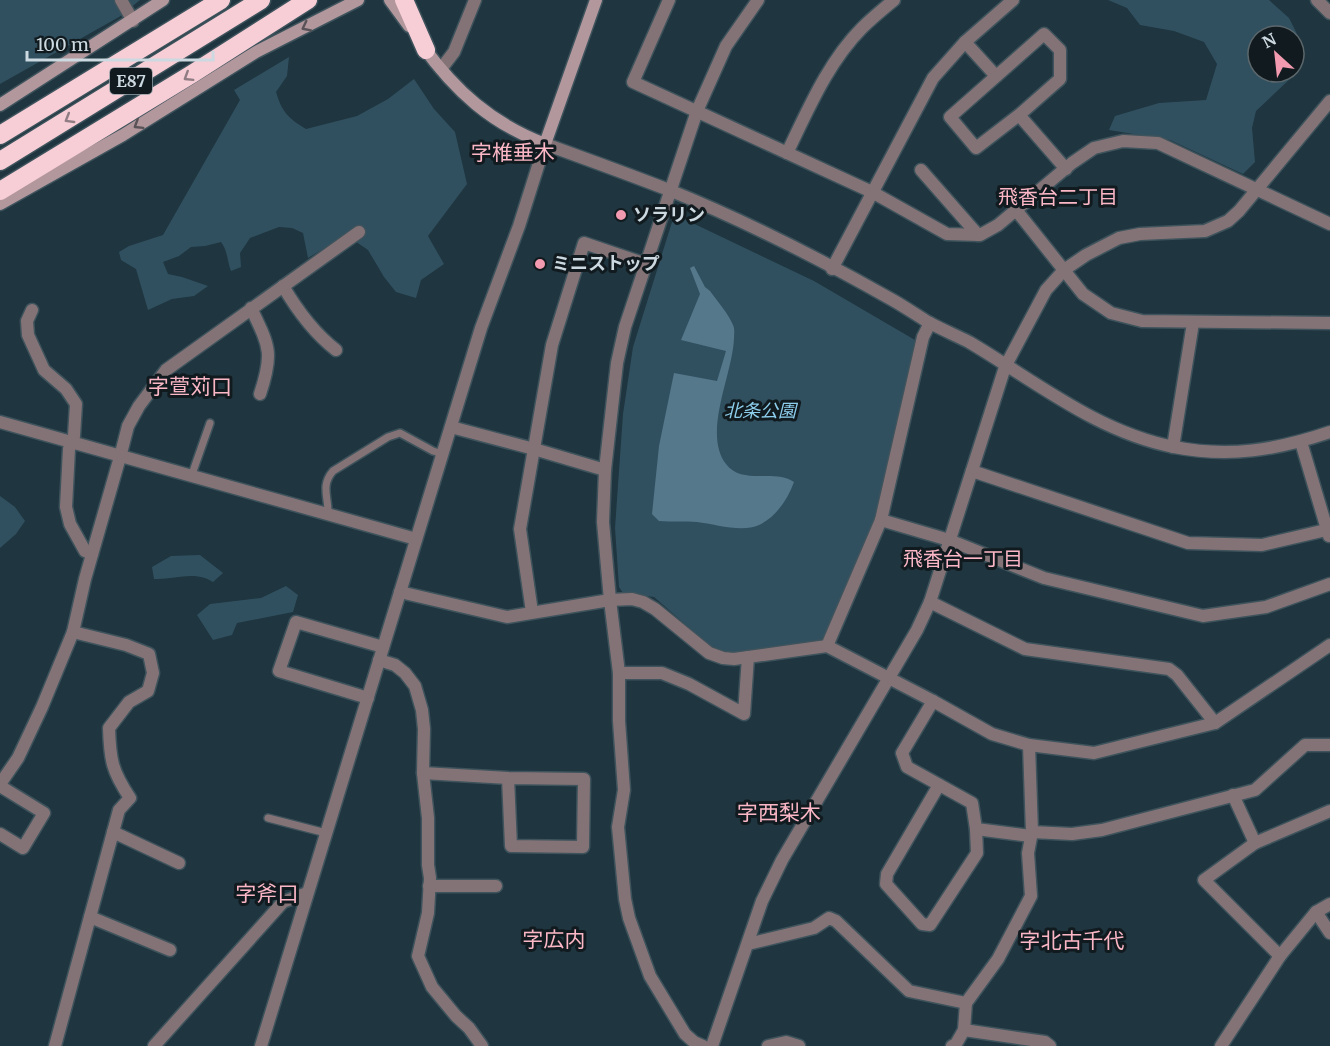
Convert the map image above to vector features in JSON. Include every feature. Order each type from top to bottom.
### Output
[{"type":"highway","name":"E87","points":[[0,135],[221,0]]},
{"type":"highway","name":"E87","points":[[0,161],[261,0]]},
{"type":"highway","points":[[0,191],[308,0]]},
{"type":"highway","points":[[404,0],[426,51]]},
{"type":"main road","points":[[0,105],[163,0]]},
{"type":"main road","points":[[0,204],[123,135],[256,52],[358,0]]},
{"type":"main road","points":[[390,0],[426,51],[474,105],[519,134],[545,144],[596,0]]},
{"type":"street","points":[[121,0],[133,21]]},
{"type":"street","points":[[441,69],[454,52],[476,0]]},
{"type":"street","points":[[669,0],[633,82],[872,192],[947,234],[978,235],[998,225],[1094,148],[1123,141],[1158,142],[1330,224]]},
{"type":"street","points":[[703,1046],[685,1034],[650,976],[627,909],[618,827],[624,789],[619,721],[619,673],[604,546],[605,470],[617,363],[625,327],[697,111],[726,46],[758,0]]},
{"type":"street","points":[[787,153],[812,102],[840,54],[862,28],[894,0]]},
{"type":"street","points":[[832,269],[933,78],[965,42],[1013,0]]},
{"type":"street","points":[[1317,0],[1330,14]]},
{"type":"street","points":[[1044,33],[1060,50],[1060,79],[1019,115],[976,148],[950,117],[1044,33]]},
{"type":"street","points":[[965,42],[996,76]]},
{"type":"street","points":[[712,1046],[762,901],[782,860],[917,630],[930,602],[1005,367],[1046,290],[1064,270],[1094,250],[1119,238],[1140,234],[1204,231],[1228,221],[1239,211],[1330,101]]},
{"type":"street","points":[[1019,115],[1066,169]]},
{"type":"street","points":[[261,1046],[481,328],[519,225],[545,144],[670,190],[772,237],[968,342],[1005,367],[1094,419],[1131,435],[1173,447],[1237,453],[1301,442],[1330,432]]},
{"type":"street","points":[[921,170],[978,235]]},
{"type":"street","points":[[1016,210],[1083,294],[1111,313],[1142,321],[1330,323]]},
{"type":"street","points":[[0,834],[23,848],[44,813],[0,785],[18,758],[73,633],[92,554],[128,426],[166,370],[358,232]]},
{"type":"street","points":[[532,612],[520,529],[552,345],[584,243],[646,264]]},
{"type":"street","points":[[283,286],[312,326],[336,350]]},
{"type":"street","points":[[251,308],[268,349],[269,364],[260,394]]},
{"type":"street","points":[[32,310],[27,321],[28,335],[32,345],[44,370],[66,389],[76,405],[77,413],[66,480],[68,518],[86,551],[92,554]]},
{"type":"street","points":[[826,646],[881,519],[923,337],[930,323]]},
{"type":"street","points":[[1173,447],[1193,323]]},
{"type":"street","points":[[0,422],[417,539]]},
{"type":"street","points":[[451,427],[534,448],[605,470]]},
{"type":"street","points":[[972,471],[1188,543],[1262,545],[1329,532],[1301,442]]},
{"type":"street","points":[[881,519],[949,540],[1044,578],[1203,616],[1266,607],[1330,584]]},
{"type":"street","points":[[400,592],[507,617],[609,600],[632,599],[655,609],[709,653],[723,658],[734,660],[826,646],[992,734],[1029,745],[1094,753],[1215,723],[1330,645]]},
{"type":"street","points":[[930,602],[1025,649],[1169,669],[1177,675],[1215,723]]},
{"type":"street","points":[[368,698],[279,671],[296,622],[383,647]]},
{"type":"street","points":[[55,1046],[119,810],[130,798],[116,778],[110,758],[109,728],[129,702],[148,691],[153,673],[149,654],[126,645],[73,633]]},
{"type":"street","points":[[619,673],[662,673],[689,684],[744,714],[748,657]]},
{"type":"street","points":[[380,660],[395,664],[405,673],[419,696],[424,729],[423,773],[428,818],[429,886],[428,913],[418,956],[432,987],[482,1046]]},
{"type":"street","points":[[933,701],[902,753],[907,767],[972,803],[977,853],[930,925],[922,924],[886,884],[887,874],[939,785]]},
{"type":"street","points":[[952,1046],[956,1044],[964,1030],[966,1003],[998,959],[1031,896],[1028,853],[1032,834],[1029,745]]},
{"type":"street","points":[[976,829],[1032,834],[1072,834],[1102,830],[1255,790],[1305,746],[1330,745]]},
{"type":"street","points":[[423,773],[508,778],[584,779],[583,847],[511,846],[508,778]]},
{"type":"street","points":[[1233,795],[1255,843]]},
{"type":"street","points":[[1280,956],[1204,880],[1255,843],[1330,812]]},
{"type":"street","points":[[113,832],[179,863]]},
{"type":"street","points":[[429,886],[496,886]]},
{"type":"street","points":[[154,1046],[283,902],[307,893]]},
{"type":"street","points":[[1221,1046],[1280,956],[1316,912],[1330,904]]},
{"type":"street","points":[[1316,912],[1330,933]]},
{"type":"street","points":[[90,917],[170,950]]},
{"type":"street","points":[[748,944],[814,928],[829,918],[836,921],[909,991],[966,1003]]},
{"type":"street","points":[[964,1030],[1045,1042],[1050,1046]]},
{"type":"street","points":[[768,1046],[786,1042],[799,1046]]},
{"type":"lane","points":[[191,477],[210,423]]},
{"type":"lane","points":[[328,515],[324,487],[329,476],[339,467],[388,437],[400,433],[443,454]]},
{"type":"lane","points":[[268,818],[326,833]]},
{"type":"green space","points":[[0,0],[140,0],[119,17],[0,84]]},
{"type":"green space","points":[[1108,0],[1269,0],[1289,18],[1292,24],[1246,24],[1246,84],[1285,84],[1256,111],[1252,128],[1255,162],[1243,174],[1170,140],[1109,130],[1115,116],[1159,103],[1206,100],[1217,64],[1204,42],[1174,31],[1140,25],[1127,8]]},
{"type":"green space","points":[[289,57],[287,76],[276,92],[286,114],[306,129],[357,116],[388,99],[414,79],[434,109],[455,132],[467,184],[428,236],[444,264],[421,280],[416,298],[396,292],[368,250],[346,235],[308,258],[303,233],[292,228],[279,227],[250,238],[240,253],[241,267],[231,271],[221,242],[191,247],[179,256],[163,262],[168,274],[208,286],[194,296],[172,299],[148,310],[136,269],[121,260],[119,252],[129,246],[163,235],[240,100],[234,90]]},
{"type":"green space","name":"北条公園","points":[[682,218],[814,281],[915,340],[876,518],[822,641],[732,654],[710,646],[654,597],[623,593],[619,587],[615,528],[623,414],[633,347],[672,222]]},
{"type":"green space","points":[[0,496],[15,507],[25,521],[16,534],[0,548]]},
{"type":"green space","points":[[200,555],[223,573],[213,582],[206,578],[192,576],[154,579],[152,567],[171,556]]},
{"type":"green space","points":[[286,586],[298,595],[293,612],[237,623],[232,635],[213,640],[197,615],[210,604],[261,598]]},
{"type":"shaded area","points":[[694,266],[705,287],[725,312],[734,328],[732,352],[718,420],[719,451],[733,471],[750,476],[777,476],[794,482],[785,501],[776,512],[765,522],[752,527],[737,528],[697,522],[659,521],[652,514],[659,446],[674,373],[717,381],[726,351],[681,340],[700,294],[690,268]]},
{"type":"place","name":"ソラリン","points":[[621,215]]},
{"type":"place","name":"ミニストップ","points":[[540,264]]},
{"type":"district","name":"字椎垂木","points":[[513,153]]},
{"type":"district","name":"飛香台二丁目","points":[[1058,197]]},
{"type":"district","name":"字萱苅口","points":[[190,387]]},
{"type":"district","name":"飛香台一丁目","points":[[963,559]]},
{"type":"district","name":"字西梨木","points":[[779,813]]},
{"type":"district","name":"字斧口","points":[[267,894]]},
{"type":"district","name":"字広内","points":[[554,940]]},
{"type":"district","name":"字北古千代","points":[[1072,941]]}]
